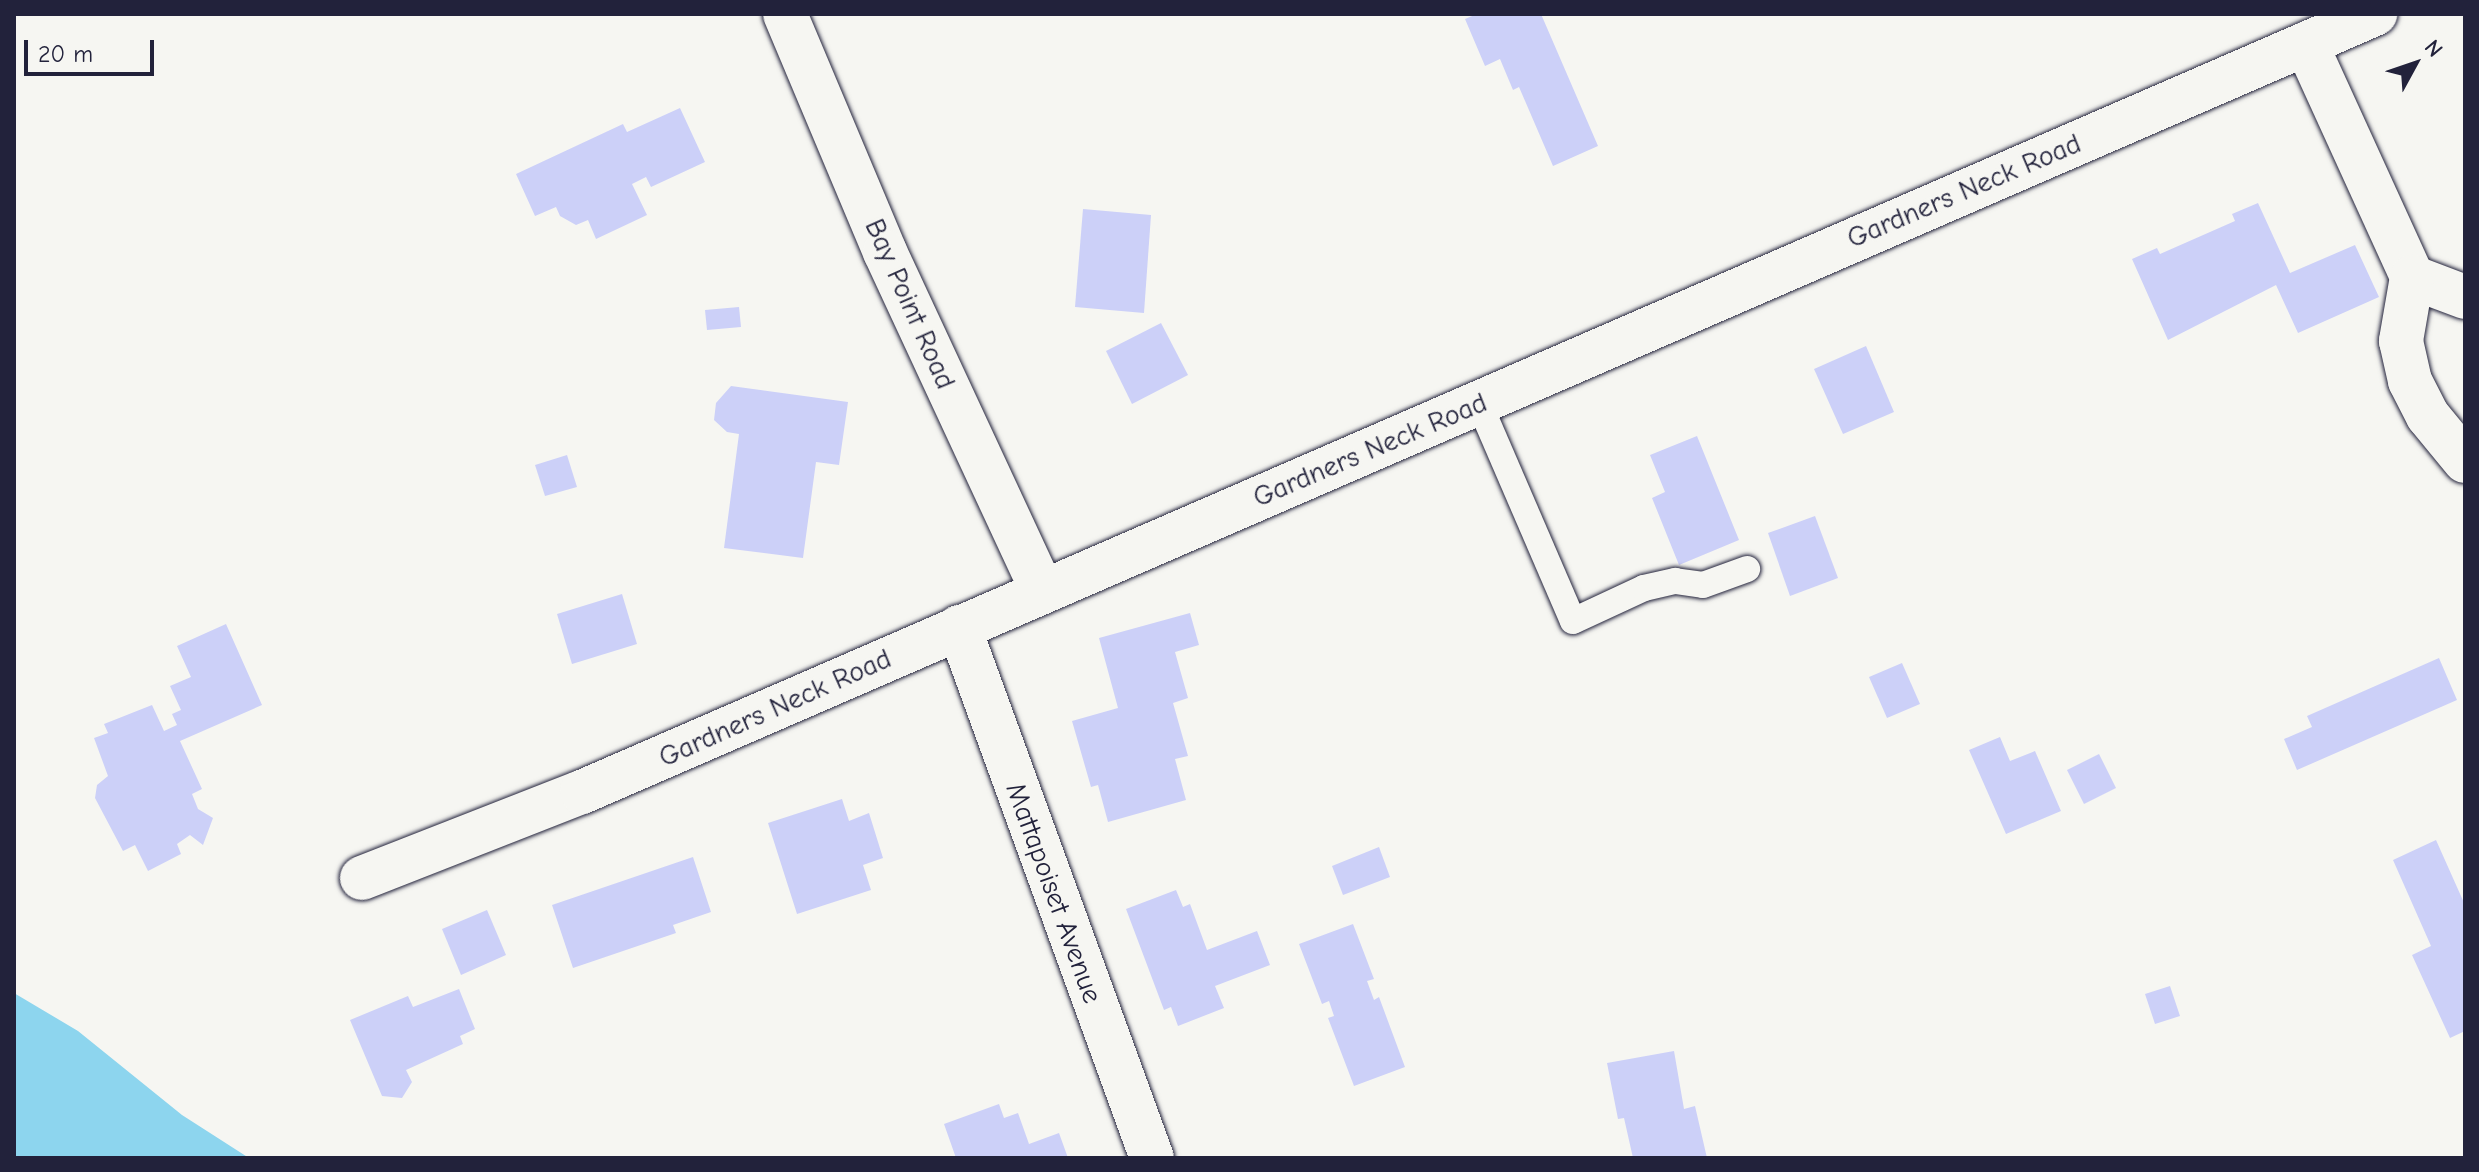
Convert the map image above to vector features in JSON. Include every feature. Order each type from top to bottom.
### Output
[{"type":"street","name":"Bay Point Road","points":[[785,14],[885,252],[1042,590]]},
{"type":"street","name":"Gardners Neck Road","points":[[362,878],[582,792],[2375,14]]},
{"type":"street","points":[[2306,44],[2412,277],[2401,341],[2410,381],[2428,416],[2465,461]]},
{"type":"street","points":[[2412,277],[2465,297]]},
{"type":"street","name":"Mattapoiset Avenue","points":[[959,627],[1152,1158]]},
{"type":"lane","points":[[1479,403],[1573,621],[1644,588],[1675,581],[1703,585],[1747,569]]},
{"type":"water","points":[[14,993],[78,1031],[182,1115],[249,1158],[14,1158]]},
{"type":"building","points":[[1477,14],[1541,14],[1598,146],[1553,166],[1519,87],[1513,90],[1500,59],[1485,66],[1465,19]]},
{"type":"building","points":[[680,108],[705,162],[651,187],[646,177],[632,184],[647,215],[596,239],[588,220],[576,225],[560,216],[556,207],[535,216],[516,174],[623,124],[627,132]]},
{"type":"building","points":[[2258,203],[2290,273],[2355,245],[2379,297],[2298,333],[2276,285],[2168,340],[2132,259],[2157,248],[2160,254],[2235,221],[2232,214]]},
{"type":"building","points":[[1083,209],[1151,215],[1144,313],[1075,307]]},
{"type":"building","points":[[739,307],[741,327],[707,330],[705,310]]},
{"type":"building","points":[[1161,323],[1188,375],[1132,404],[1106,351]]},
{"type":"building","points":[[1866,346],[1894,412],[1843,434],[1814,369]]},
{"type":"building","points":[[731,386],[848,402],[839,465],[816,462],[803,558],[724,548],[739,434],[727,432],[714,420],[716,403]]},
{"type":"building","points":[[1697,436],[1739,540],[1679,565],[1652,498],[1665,492],[1650,455]]},
{"type":"building","points":[[567,455],[577,487],[545,496],[535,465]]},
{"type":"building","points":[[1815,516],[1838,578],[1790,596],[1768,533]]},
{"type":"building","points":[[622,594],[637,644],[572,664],[557,614]]},
{"type":"building","points":[[1190,613],[1199,645],[1175,652],[1188,698],[1173,703],[1188,756],[1175,759],[1186,800],[1108,822],[1098,785],[1091,787],[1072,721],[1118,708],[1099,638]]},
{"type":"building","points":[[226,624],[262,705],[180,741],[202,789],[192,794],[198,809],[213,818],[203,845],[190,835],[177,844],[181,854],[148,871],[135,845],[123,851],[95,798],[97,785],[108,776],[94,738],[108,733],[104,724],[152,705],[164,731],[177,725],[172,714],[181,710],[170,686],[191,677],[177,646]]},
{"type":"building","points":[[2439,658],[2457,700],[2297,770],[2284,739],[2312,727],[2307,716]]},
{"type":"building","points":[[1902,663],[1920,704],[1887,718],[1869,677]]},
{"type":"building","points":[[2000,737],[2010,761],[2035,751],[2061,811],[2006,834],[1969,750]]},
{"type":"building","points":[[2099,754],[2116,788],[2084,804],[2067,770]]},
{"type":"building","points":[[842,799],[849,821],[869,813],[883,858],[863,865],[871,890],[797,914],[768,823]]},
{"type":"building","points":[[2436,840],[2465,905],[2465,1031],[2450,1038],[2412,955],[2431,946],[2393,860]]},
{"type":"building","points":[[1379,847],[1390,877],[1343,895],[1332,866]]},
{"type":"building","points":[[693,857],[711,912],[673,925],[676,933],[573,968],[552,905]]},
{"type":"building","points":[[1176,890],[1183,907],[1190,904],[1207,950],[1257,931],[1270,965],[1215,986],[1224,1008],[1178,1026],[1171,1007],[1164,1010],[1126,909]]},
{"type":"building","points":[[487,910],[506,955],[461,975],[442,929]]},
{"type":"building","points":[[1353,924],[1374,979],[1367,981],[1374,1000],[1379,997],[1405,1067],[1354,1086],[1328,1018],[1334,1016],[1329,1001],[1322,1004],[1299,944]]},
{"type":"building","points":[[2170,986],[2180,1016],[2155,1024],[2145,994]]},
{"type":"building","points":[[459,989],[475,1029],[460,1036],[463,1044],[406,1070],[412,1082],[402,1098],[382,1096],[350,1020],[408,996],[413,1007]]},
{"type":"building","points":[[1674,1051],[1684,1109],[1695,1106],[1707,1158],[1633,1158],[1624,1118],[1618,1119],[1607,1063]]},
{"type":"building","points":[[999,1104],[1004,1118],[1018,1113],[1029,1144],[1059,1133],[1068,1158],[956,1158],[944,1124]]}]
